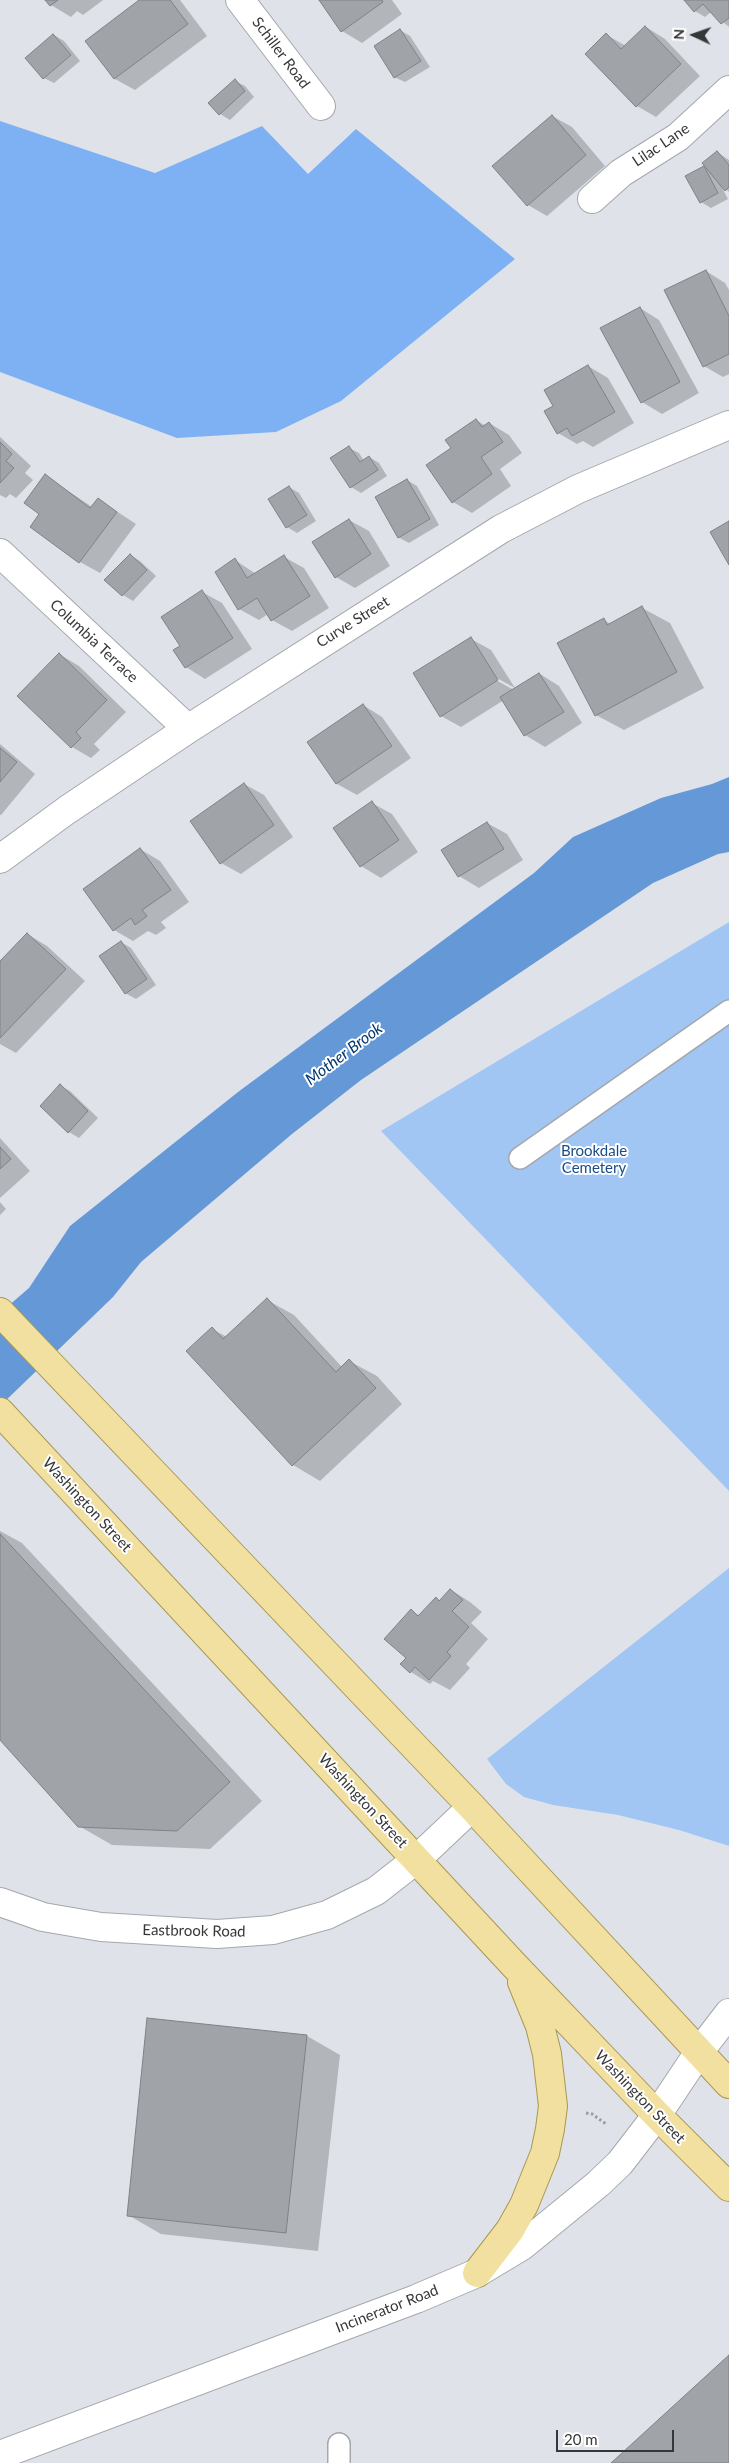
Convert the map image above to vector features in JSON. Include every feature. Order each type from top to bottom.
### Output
[{"type":"main road","points":[[0,1312],[472,1807],[729,2084]]},
{"type":"main road","name":"Washington Street","points":[[0,1412],[514,1965],[657,2115],[729,2187]]},
{"type":"main road","points":[[476,2273],[510,2230],[524,2205],[545,2152],[553,2106],[548,2054],[529,1996],[514,1965]]},
{"type":"street","name":"Schiller Road","points":[[240,0],[322,106]]},
{"type":"street","name":"Lilac Lane","points":[[592,199],[621,172],[678,137],[729,90]]},
{"type":"street","name":"Curve Street","points":[[0,859],[67,810],[188,729],[350,624],[516,521],[578,489],[729,425]]},
{"type":"street","name":"Columbia Terrace","points":[[0,553],[188,729]]},
{"type":"street","name":"Eastbrook Road","points":[[0,1902],[43,1917],[101,1927],[160,1932],[245,1933],[291,1926],[327,1915],[376,1891],[417,1859],[472,1807]]},
{"type":"street","name":"Incinerator Road","points":[[0,2456],[416,2299],[476,2273],[522,2246],[598,2184],[620,2163],[657,2115],[699,2052],[729,2013]]},
{"type":"lane","points":[[520,1158],[729,1011]]},
{"type":"path","points":[[583,2113],[592,2114],[611,2127]]},
{"type":"green space","name":"Brookdale Cemetery","points":[[729,922],[729,1491],[381,1131]]},
{"type":"green space","points":[[729,1568],[729,1846],[679,1830],[618,1815],[553,1805],[524,1797],[506,1784],[487,1759]]},
{"type":"shaded area","points":[[0,121],[155,173],[262,126],[308,174],[356,129],[515,259],[341,401],[276,432],[177,438],[0,372]]},
{"type":"water","name":"Mother Brook","points":[[729,777],[729,852],[718,854],[653,883],[361,1080],[292,1134],[141,1262],[113,1297],[0,1406],[0,1313],[29,1288],[70,1226],[238,1092],[534,873],[573,837],[661,798],[712,784]]},
{"type":"building","points":[[45,0],[58,0],[50,6]]},
{"type":"building","points":[[139,0],[170,0],[188,24],[114,79],[85,41]]},
{"type":"building","points":[[319,0],[382,0],[383,2],[341,32]]},
{"type":"building","points":[[684,0],[729,0],[729,18],[721,24],[703,4],[694,12]]},
{"type":"building","points":[[645,26],[681,64],[636,107],[585,54],[606,33],[621,49]]},
{"type":"building","points":[[400,29],[421,61],[394,78],[374,46]]},
{"type":"building","points":[[53,34],[71,55],[43,79],[25,58]]},
{"type":"building","points":[[235,79],[245,91],[219,115],[208,103]]},
{"type":"building","points":[[552,115],[586,155],[527,206],[492,166]]},
{"type":"building","points":[[717,151],[729,165],[729,187],[725,191],[702,163]]},
{"type":"building","points":[[704,166],[718,193],[700,203],[685,176]]},
{"type":"building","points":[[706,270],[729,316],[729,354],[703,367],[664,290]]},
{"type":"building","points":[[640,307],[680,382],[641,403],[600,328]]},
{"type":"building","points":[[588,365],[615,412],[572,436],[567,428],[557,434],[544,411],[553,406],[544,390]]},
{"type":"building","points":[[476,419],[482,427],[489,422],[503,442],[481,457],[492,474],[452,503],[426,465],[451,448],[445,440]]},
{"type":"building","points":[[0,442],[12,454],[6,461],[14,468],[0,483]]},
{"type":"building","points":[[349,446],[360,462],[369,456],[378,470],[350,488],[330,458]]},
{"type":"building","points":[[45,474],[90,508],[98,498],[117,512],[79,563],[30,527],[39,514],[24,503]]},
{"type":"building","points":[[407,479],[430,519],[398,538],[375,497]]},
{"type":"building","points":[[289,486],[307,515],[286,528],[268,499]]},
{"type":"building","points":[[349,519],[371,554],[335,578],[312,542]]},
{"type":"building","points":[[729,521],[729,565],[710,532]]},
{"type":"building","points":[[130,554],[147,570],[122,596],[104,580]]},
{"type":"building","points":[[284,555],[310,596],[271,621],[257,598],[238,610],[215,572],[235,558],[247,578]]},
{"type":"building","points":[[202,590],[233,638],[185,668],[173,650],[180,646],[161,617]]},
{"type":"building","points":[[642,606],[677,672],[595,716],[557,643],[604,618],[607,625]]},
{"type":"building","points":[[471,637],[498,680],[440,717],[413,673]]},
{"type":"building","points":[[59,653],[107,700],[76,732],[81,738],[71,748],[17,696]]},
{"type":"building","points":[[539,673],[564,712],[524,736],[500,697]]},
{"type":"building","points":[[363,704],[392,746],[336,784],[307,742]]},
{"type":"building","points":[[0,748],[17,762],[0,782]]},
{"type":"building","points":[[244,783],[274,825],[220,864],[190,821]]},
{"type":"building","points":[[372,801],[399,840],[360,867],[333,828]]},
{"type":"building","points":[[487,822],[504,849],[458,877],[441,850]]},
{"type":"building","points":[[140,848],[171,890],[142,910],[147,916],[135,925],[131,918],[113,931],[83,889]]},
{"type":"building","points":[[27,933],[66,969],[0,1038],[0,961]]},
{"type":"building","points":[[121,941],[147,979],[125,994],[99,956]]},
{"type":"building","points":[[60,1084],[88,1111],[68,1133],[40,1106]]},
{"type":"building","points":[[0,1147],[11,1159],[0,1169]]},
{"type":"building","points":[[267,1298],[336,1372],[349,1359],[376,1388],[292,1466],[186,1351],[212,1327],[223,1339]]},
{"type":"building","points":[[0,1534],[230,1782],[177,1831],[78,1827],[0,1740]]},
{"type":"building","points":[[450,1589],[463,1600],[452,1611],[469,1627],[447,1652],[451,1656],[429,1680],[415,1667],[410,1673],[400,1664],[406,1658],[384,1639],[411,1609],[418,1616],[436,1597],[439,1601]]},
{"type":"building","points":[[147,2018],[307,2035],[286,2233],[127,2216]]},
{"type":"building","points":[[729,2355],[729,2463],[611,2463]]}]
